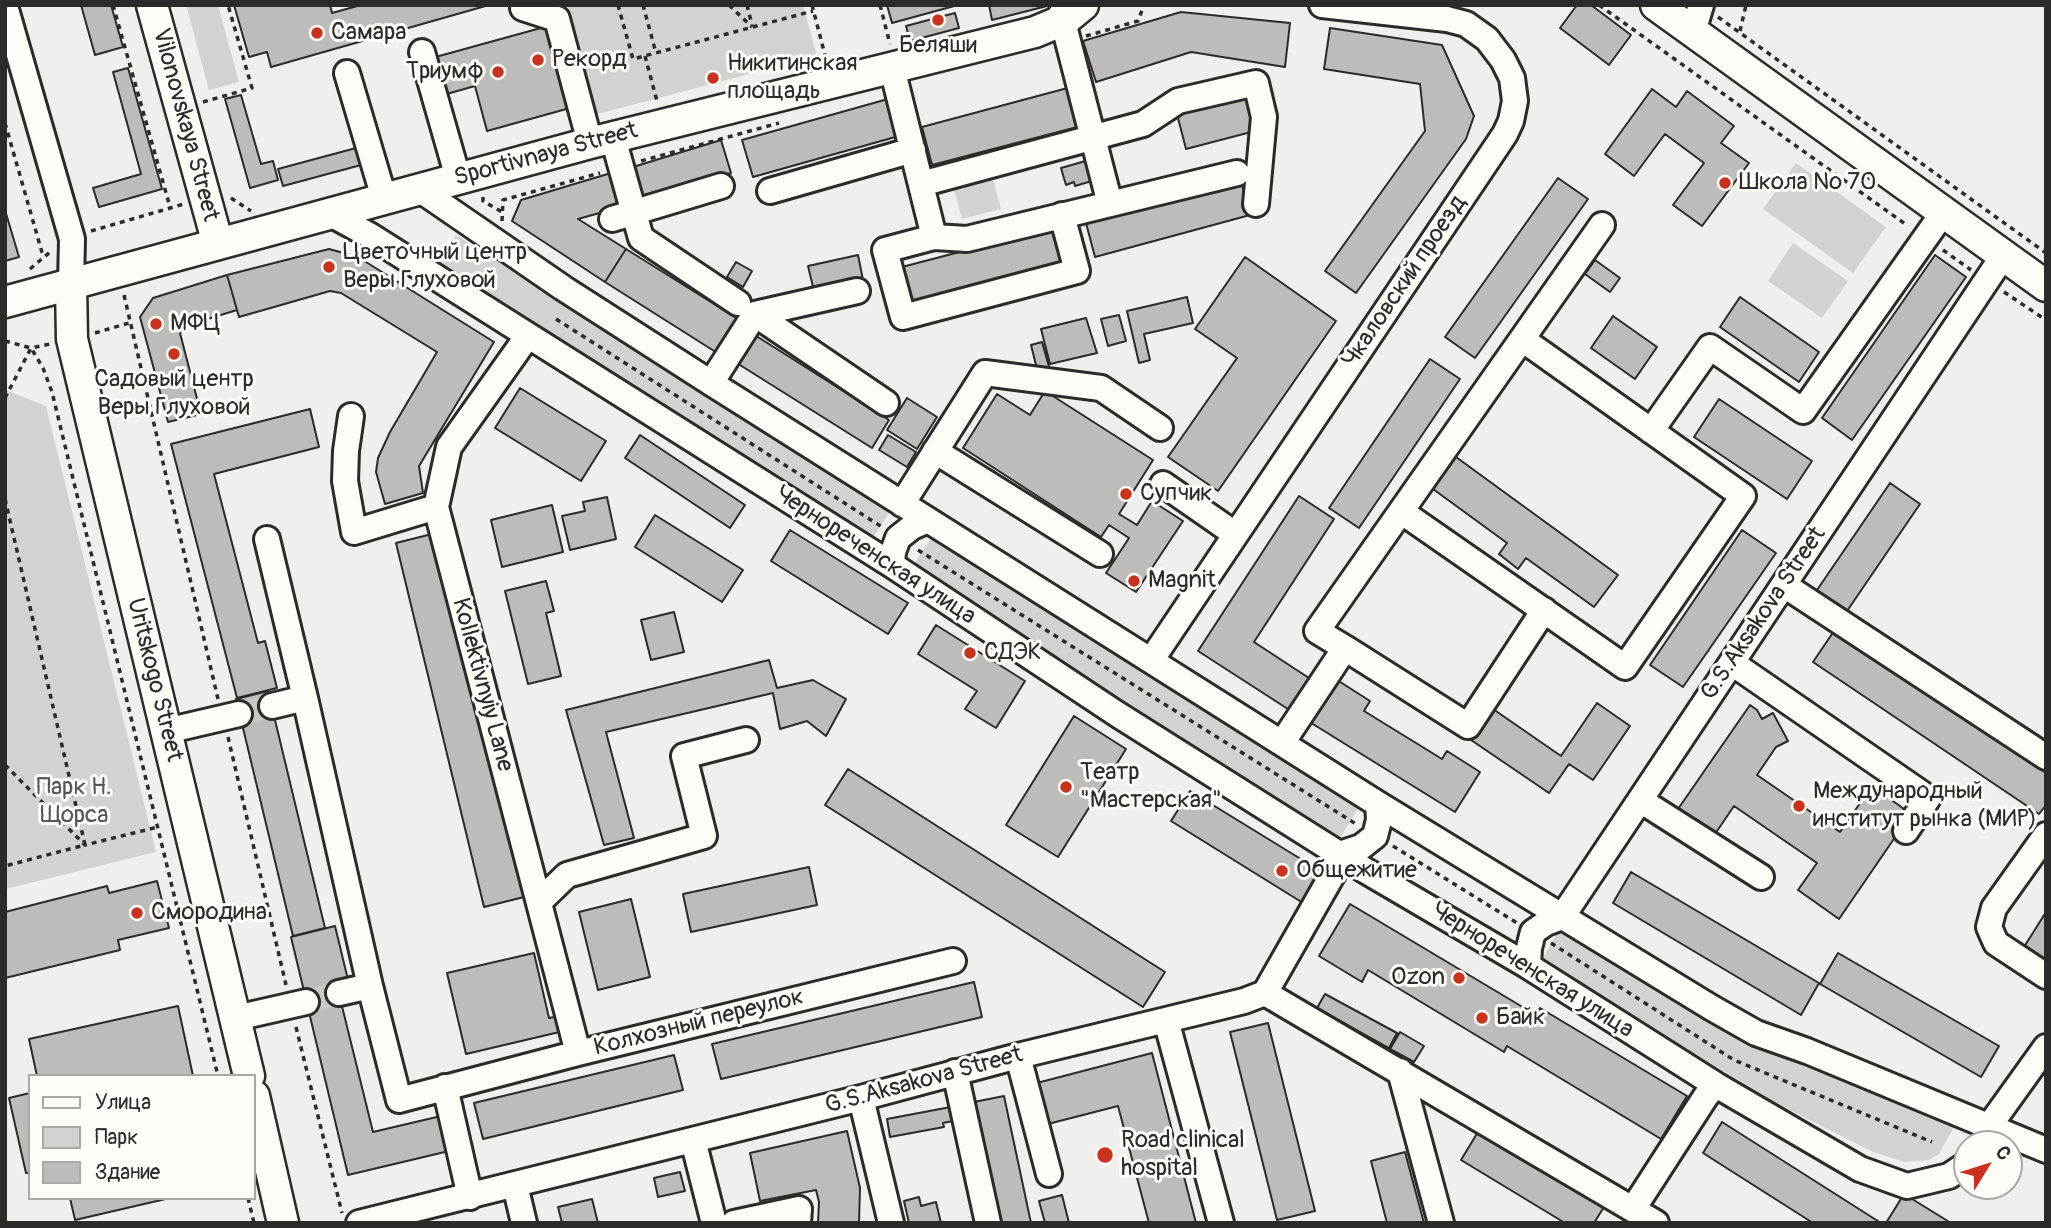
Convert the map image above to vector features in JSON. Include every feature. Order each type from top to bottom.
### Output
[{"type":"main road","name":"Vilonovskaya Street","points":[[152,5],[218,244]]},
{"type":"main road","points":[[1656,5],[1697,18],[1944,213],[2046,286]]},
{"type":"main road","name":"Sportivnaya Street","points":[[5,302],[602,140],[885,58],[1035,32],[1068,20]]},
{"type":"main road","name":"Uritskogo Street","points":[[71,284],[72,339],[249,1074]]},
{"type":"main road","points":[[256,1104],[284,1223]]},
{"type":"street","name":"Чкаловский проезд","points":[[1152,659],[1505,134],[1515,101],[1512,78],[1503,60],[1487,39],[1466,24],[1447,19],[1322,5]]},
{"type":"street","points":[[5,6],[72,239],[71,284]]},
{"type":"street","points":[[523,8],[557,19],[602,140],[621,167],[623,215],[641,238],[887,402]]},
{"type":"street","points":[[1068,20],[1110,204]]},
{"type":"street","points":[[422,52],[458,178]]},
{"type":"street","points":[[885,58],[913,150],[934,237]]},
{"type":"street","points":[[347,73],[384,198]]},
{"type":"street","points":[[921,184],[1143,124],[1178,101],[1256,83],[1264,117],[1256,204]]},
{"type":"street","points":[[770,191],[913,150]]},
{"type":"street","points":[[1062,215],[1077,271],[903,317],[885,250],[934,237],[967,239],[1062,215],[1237,173]]},
{"type":"street","points":[[623,215],[721,186]]},
{"type":"street","points":[[419,189],[562,288],[902,504],[1152,659],[1378,804],[1756,1033],[1990,1125],[2042,1149]]},
{"type":"street","name":"Чернореченская улица","points":[[329,213],[369,235],[892,565],[1117,714],[1340,854],[1528,965],[1716,1085],[1860,1169],[1907,1186],[1953,1173]]},
{"type":"street","points":[[1651,431],[1710,347],[1803,411],[1944,213]]},
{"type":"street","points":[[1544,610],[1468,726],[1317,631],[1602,225]]},
{"type":"street","name":"G.S.Aksakova Street","points":[[1533,933],[1546,923],[1562,917],[2003,256]]},
{"type":"street","points":[[747,309],[857,291]]},
{"type":"street","points":[[711,383],[747,309]]},
{"type":"street","name":"Kollektivnyiy Lane","points":[[527,337],[450,447],[436,507],[578,1053]]},
{"type":"street","points":[[1402,512],[1625,667],[1743,496],[1522,339]]},
{"type":"street","points":[[902,504],[985,373],[1101,388],[1160,428]]},
{"type":"street","points":[[351,415],[345,481],[354,532],[436,507]]},
{"type":"street","points":[[935,451],[1100,554]]},
{"type":"street","points":[[1164,484],[1236,534]]},
{"type":"street","points":[[892,565],[898,538],[912,527],[928,520]]},
{"type":"street","points":[[267,539],[306,698],[370,986],[339,993]]},
{"type":"street","points":[[1784,585],[2046,758]]},
{"type":"street","points":[[1282,743],[1345,648]]},
{"type":"street","points":[[1731,663],[1928,798],[1906,831]]},
{"type":"street","points":[[272,706],[306,698]]},
{"type":"street","points":[[166,731],[231,716]]},
{"type":"street","points":[[538,902],[567,875],[704,836],[684,756],[746,740]]},
{"type":"street","points":[[1640,800],[1761,877]]},
{"type":"street","points":[[1378,804],[1379,820],[1375,836],[1361,847],[1340,854],[1334,872],[1265,993],[1656,1223]]},
{"type":"street","points":[[2046,835],[1994,908],[1989,926],[1996,943],[2046,976]]},
{"type":"street","points":[[1528,965],[1533,933]]},
{"type":"street","name":"Колхозный переулок","points":[[370,986],[399,1100],[953,961]]},
{"type":"street","name":"G.S.Aksakova Street","points":[[359,1223],[1244,1001],[1265,993]]},
{"type":"street","points":[[236,1018],[299,1003]]},
{"type":"street","points":[[1166,1020],[1221,1223]]},
{"type":"street","points":[[1990,1125],[2046,1047]]},
{"type":"street","points":[[1018,1056],[1049,1174]]},
{"type":"street","points":[[955,1072],[988,1223]]},
{"type":"street","points":[[1400,1072],[1441,1223]]},
{"type":"street","points":[[1633,1209],[1706,1096],[1716,1085]]},
{"type":"street","points":[[445,1087],[470,1197]]},
{"type":"street","points":[[861,1098],[891,1223]]},
{"type":"street","points":[[693,1140],[714,1223]]},
{"type":"street","points":[[2023,1148],[2042,1149]]},
{"type":"street","points":[[515,1185],[524,1223]]},
{"type":"street","points":[[734,1223],[799,1209],[798,1223]]},
{"type":"path","points":[[113,5],[170,207]]},
{"type":"path","points":[[201,103],[251,88],[228,5]]},
{"type":"path","points":[[618,5],[633,59],[813,11]]},
{"type":"path","points":[[643,5],[656,53]]},
{"type":"path","points":[[729,5],[752,27]]},
{"type":"path","points":[[747,5],[752,27]]},
{"type":"path","points":[[812,5],[827,61]]},
{"type":"path","points":[[880,5],[890,44],[885,58]]},
{"type":"path","points":[[1068,20],[1138,21],[1144,5]]},
{"type":"path","points":[[1599,5],[1987,281],[2046,320]]},
{"type":"path","points":[[1746,5],[1739,32],[2046,253]]},
{"type":"path","points":[[645,56],[659,107]]},
{"type":"path","points":[[502,225],[503,200],[779,122]]},
{"type":"path","points":[[5,123],[43,256]]},
{"type":"path","points":[[23,273],[36,265],[43,256],[72,239],[104,226],[170,207],[225,193],[255,213]]},
{"type":"path","points":[[483,201],[502,212]]},
{"type":"path","points":[[136,292],[123,296],[231,716],[299,1003],[345,1223]]},
{"type":"path","points":[[556,319],[898,538],[1734,1060],[1932,1142]]},
{"type":"path","points":[[5,341],[31,348],[43,368],[52,392],[218,1074]]},
{"type":"path","points":[[5,398],[31,348]]},
{"type":"path","points":[[5,499],[85,845]]},
{"type":"path","points":[[5,765],[85,845]]},
{"type":"path","points":[[5,866],[158,827]]},
{"type":"path","points":[[248,1200],[254,1223]]},
{"type":"green space","points":[[186,5],[218,5],[239,82],[209,90]]},
{"type":"green space","name":"Никитинская площадь","points":[[567,5],[803,5],[817,56],[594,115]]},
{"type":"green space","points":[[1796,163],[1886,227],[1853,273],[1763,209]]},
{"type":"green space","points":[[992,176],[1001,209],[962,219],[953,186]]},
{"type":"green space","points":[[456,235],[892,508],[870,543],[434,270]]},
{"type":"green space","points":[[1793,243],[1848,281],[1822,318],[1768,281]]},
{"type":"green space","name":"Парк Н. Щорса","points":[[5,390],[46,406],[156,852],[5,889]]},
{"type":"green space","points":[[934,534],[1360,805],[1340,838],[913,566]]},
{"type":"green space","points":[[1560,928],[1765,1050],[1952,1121],[1954,1127],[1939,1154],[1929,1160],[1905,1162],[1873,1152],[1782,1106],[1541,962]]},
{"type":"building","points":[[81,5],[111,5],[123,47],[95,55]]},
{"type":"building","name":"Самара","points":[[234,5],[330,5],[332,13],[361,5],[489,5],[271,67],[267,52],[249,57]]},
{"type":"building","points":[[887,5],[958,5],[892,23]]},
{"type":"building","points":[[989,5],[1046,5],[1047,6],[992,20]]},
{"type":"building","points":[[1577,5],[1591,5],[1631,35],[1609,65],[1560,28]]},
{"type":"building","points":[[1181,12],[1290,23],[1285,67],[1191,52],[1096,82],[1083,41]]},
{"type":"building","points":[[955,13],[959,28],[910,41],[906,26]]},
{"type":"building","name":"Триумф","points":[[548,26],[570,108],[487,131],[475,86],[443,95],[432,58]]},
{"type":"building","points":[[1330,28],[1442,45],[1474,116],[1466,139],[1356,293],[1325,271],[1425,131],[1420,84],[1324,69]]},
{"type":"building","points":[[128,68],[162,189],[99,207],[93,188],[141,174],[113,72]]},
{"type":"building","points":[[1075,86],[1085,125],[932,165],[922,127]]},
{"type":"building","points":[[1652,89],[1676,107],[1687,91],[1734,126],[1721,143],[1749,163],[1702,226],[1673,205],[1704,163],[1665,134],[1634,176],[1605,154]]},
{"type":"building","points":[[241,95],[261,164],[273,161],[278,180],[250,188],[225,99]]},
{"type":"building","points":[[1245,96],[1255,131],[1186,149],[1177,114]]},
{"type":"building","points":[[895,97],[906,134],[753,177],[742,140]]},
{"type":"building","points":[[721,140],[731,173],[643,200],[633,167]]},
{"type":"building","points":[[356,148],[361,165],[283,186],[278,169]]},
{"type":"building","points":[[1089,160],[1095,180],[1075,186],[1074,182],[1066,185],[1061,168]]},
{"type":"building","points":[[611,173],[621,207],[578,219],[626,249],[605,282],[512,221],[521,200]]},
{"type":"building","points":[[1558,178],[1588,199],[1475,358],[1445,337]]},
{"type":"building","points":[[1241,181],[1250,215],[1095,257],[1086,223]]},
{"type":"building","points":[[5,210],[19,257],[5,261]]},
{"type":"building","points":[[1055,227],[1065,264],[912,305],[902,267]]},
{"type":"building","points":[[329,249],[358,257],[494,342],[419,466],[423,493],[385,504],[376,472],[378,458],[390,432],[437,352],[341,293],[330,291],[239,317],[227,275]]},
{"type":"building","points":[[626,249],[743,322],[722,356],[605,282]]},
{"type":"building","points":[[858,255],[863,280],[814,291],[808,266]]},
{"type":"building","points":[[1935,255],[1966,277],[1852,440],[1822,418]]},
{"type":"building","points":[[1245,257],[1336,321],[1218,491],[1168,457],[1237,358],[1195,329]]},
{"type":"building","points":[[1595,260],[1620,278],[1610,292],[1585,274]]},
{"type":"building","points":[[736,262],[752,271],[743,287],[727,277]]},
{"type":"building","points":[[227,275],[237,310],[185,326],[180,333],[201,414],[168,422],[140,317],[153,298]]},
{"type":"building","points":[[1187,297],[1193,323],[1144,334],[1150,360],[1139,363],[1127,311]]},
{"type":"building","points":[[1740,297],[1819,352],[1799,382],[1720,327]]},
{"type":"building","points":[[1119,315],[1126,341],[1108,346],[1101,319]]},
{"type":"building","points":[[1613,316],[1657,347],[1635,379],[1591,348]]},
{"type":"building","points":[[1086,318],[1097,353],[1050,364],[1041,329]]},
{"type":"building","points":[[750,332],[889,420],[872,448],[732,360]]},
{"type":"building","points":[[1042,342],[1050,370],[1038,373],[1031,345]]},
{"type":"building","points":[[1430,359],[1460,379],[1359,528],[1329,508]]},
{"type":"building","points":[[520,388],[606,441],[581,481],[495,428]]},
{"type":"building","points":[[1045,391],[1153,460],[1119,514],[1137,525],[1152,501],[1183,521],[1136,592],[1106,573],[1129,538],[1109,525],[1101,537],[963,448],[997,394],[1030,415]]},
{"type":"building","points":[[907,398],[937,417],[917,449],[887,430]]},
{"type":"building","points":[[1719,399],[1812,461],[1787,499],[1694,437]]},
{"type":"building","points":[[310,409],[319,447],[214,474],[258,643],[265,641],[277,688],[237,698],[171,444]]},
{"type":"building","points":[[640,435],[745,505],[730,528],[625,458]]},
{"type":"building","points":[[888,435],[916,452],[907,467],[879,450]]},
{"type":"building","points":[[1456,457],[1618,575],[1594,607],[1526,558],[1518,569],[1499,554],[1507,543],[1433,489]]},
{"type":"building","points":[[1890,483],[1920,504],[1845,614],[1815,593]]},
{"type":"building","points":[[1299,496],[1334,519],[1254,642],[1312,680],[1291,711],[1198,651]]},
{"type":"building","points":[[607,497],[616,539],[570,550],[562,516],[585,511],[583,502]]},
{"type":"building","points":[[552,505],[563,552],[502,567],[491,520]]},
{"type":"building","points":[[655,515],[743,570],[722,602],[635,547]]},
{"type":"building","points":[[790,530],[908,603],[888,634],[771,561]]},
{"type":"building","points":[[1742,530],[1776,553],[1683,687],[1650,665]]},
{"type":"building","points":[[436,533],[524,897],[484,907],[396,543]]},
{"type":"building","points":[[546,581],[554,611],[546,613],[561,676],[528,684],[505,591]]},
{"type":"building","points":[[674,612],[684,652],[651,660],[641,620]]},
{"type":"building","points":[[936,625],[1025,681],[996,728],[965,709],[977,691],[918,654]]},
{"type":"building","points":[[1834,631],[2046,773],[2046,805],[2039,814],[1813,662]]},
{"type":"building","points":[[769,660],[777,688],[813,680],[846,699],[826,736],[807,721],[780,729],[773,693],[606,732],[634,838],[604,845],[566,710]]},
{"type":"building","points":[[1334,678],[1370,701],[1364,711],[1442,759],[1447,751],[1480,772],[1455,812],[1308,721]]},
{"type":"building","points":[[268,691],[325,928],[293,936],[236,699]]},
{"type":"building","points":[[1597,703],[1630,726],[1593,780],[1569,764],[1549,793],[1471,740],[1493,709],[1561,756]]},
{"type":"building","points":[[1750,705],[1762,719],[1773,713],[1788,741],[1776,747],[1757,775],[1840,832],[1872,786],[1911,814],[1839,919],[1798,890],[1817,863],[1734,806],[1715,834],[1678,809]]},
{"type":"building","name":"Театр \"Мастерская\"","points":[[1074,716],[1126,749],[1058,857],[1006,825]]},
{"type":"building","points":[[848,769],[1165,972],[1143,1007],[825,805]]},
{"type":"building","points":[[1190,791],[1322,872],[1303,903],[1171,821]]},
{"type":"building","points":[[809,867],[817,905],[691,932],[683,894]]},
{"type":"building","points":[[1631,872],[1819,983],[1801,1015],[1613,903]]},
{"type":"building","points":[[157,881],[169,928],[118,940],[120,950],[5,978],[5,912],[107,886],[109,893]]},
{"type":"building","points":[[631,899],[650,977],[598,990],[579,912]]},
{"type":"building","points":[[1350,904],[1536,1015],[1540,1008],[1687,1096],[1661,1139],[1507,1046],[1504,1052],[1368,970],[1362,982],[1319,956]]},
{"type":"building","points":[[2046,912],[2046,961],[2024,947]]},
{"type":"building","points":[[335,926],[349,984],[337,986],[373,1132],[441,1116],[449,1151],[348,1175],[291,937]]},
{"type":"building","points":[[534,953],[549,1018],[564,1015],[568,1030],[466,1054],[447,973]]},
{"type":"building","points":[[1838,953],[1999,1046],[1981,1077],[1820,984]]},
{"type":"building","points":[[974,982],[982,1017],[721,1079],[712,1044]]},
{"type":"building","points":[[1325,994],[1397,1033],[1389,1048],[1317,1008]]},
{"type":"building","points":[[178,1006],[193,1074],[37,1074],[29,1039]]},
{"type":"building","points":[[1268,1023],[1315,1211],[1277,1220],[1230,1032]]},
{"type":"building","points":[[1400,1032],[1424,1046],[1414,1062],[1390,1049]]},
{"type":"building","points":[[1152,1053],[1196,1223],[1149,1223],[1118,1106],[1044,1125],[1033,1084]]},
{"type":"building","points":[[674,1055],[683,1090],[483,1139],[474,1103]]},
{"type":"building","points":[[28,1093],[28,1173],[26,1173],[9,1098]]},
{"type":"building","points":[[1004,1096],[1031,1223],[999,1223],[974,1102]]},
{"type":"building","points":[[956,1106],[958,1120],[943,1123],[944,1127],[890,1137],[887,1119]]},
{"type":"building","points":[[1722,1122],[1881,1223],[1813,1223],[1703,1153]]},
{"type":"building","points":[[1481,1127],[1607,1202],[1594,1223],[1565,1223],[1461,1160]]},
{"type":"building","points":[[847,1131],[860,1188],[859,1223],[818,1223],[819,1202],[816,1190],[760,1201],[750,1153]]},
{"type":"building","points":[[1405,1152],[1424,1223],[1387,1223],[1371,1161]]},
{"type":"building","points":[[680,1172],[685,1191],[658,1197],[654,1178]]},
{"type":"building","points":[[1904,1194],[1951,1223],[1886,1223]]},
{"type":"building","points":[[1062,1195],[1069,1223],[1045,1223],[1039,1201]]},
{"type":"building","points":[[919,1197],[921,1206],[936,1202],[941,1223],[909,1223],[904,1201]]},
{"type":"building","points":[[592,1199],[598,1223],[562,1223],[558,1207]]},
{"type":"building","points":[[70,1200],[161,1200],[75,1220]]},
{"type":"tunnel","points":[[239,714],[272,706]]},
{"type":"tunnel","points":[[306,1002],[339,993]]},
{"type":"place","name":"Беляши","points":[[938,20]]},
{"type":"place","name":"Самара","points":[[317,33]]},
{"type":"place","name":"Рекорд","points":[[538,60]]},
{"type":"place","name":"Триумф","points":[[498,72]]},
{"type":"place","name":"Никитинская площадь","points":[[713,78]]},
{"type":"place","name":"Школа № 70","points":[[1725,183]]},
{"type":"place","name":"Цветочный центр Веры Глуховой","points":[[329,267]]},
{"type":"place","name":"МФЦ","points":[[156,324]]},
{"type":"place","name":"Садовый центр Веры Глуховой","points":[[174,354]]},
{"type":"place","name":"Супчик","points":[[1126,494]]},
{"type":"place","name":"Magnit","points":[[1134,581]]},
{"type":"place","name":"СДЭК","points":[[970,653]]},
{"type":"place","name":"Театр \"Мастерская\"","points":[[1066,787]]},
{"type":"place","name":"Международный институт рынка (МИР)","points":[[1799,806]]},
{"type":"place","name":"Общежитие","points":[[1282,871]]},
{"type":"place","name":"Смородина","points":[[137,913]]},
{"type":"place","name":"Ozon","points":[[1459,978]]},
{"type":"place","name":"Байк","points":[[1482,1018]]},
{"type":"place","name":"Road clinical hospital","points":[[1105,1155]]}]
